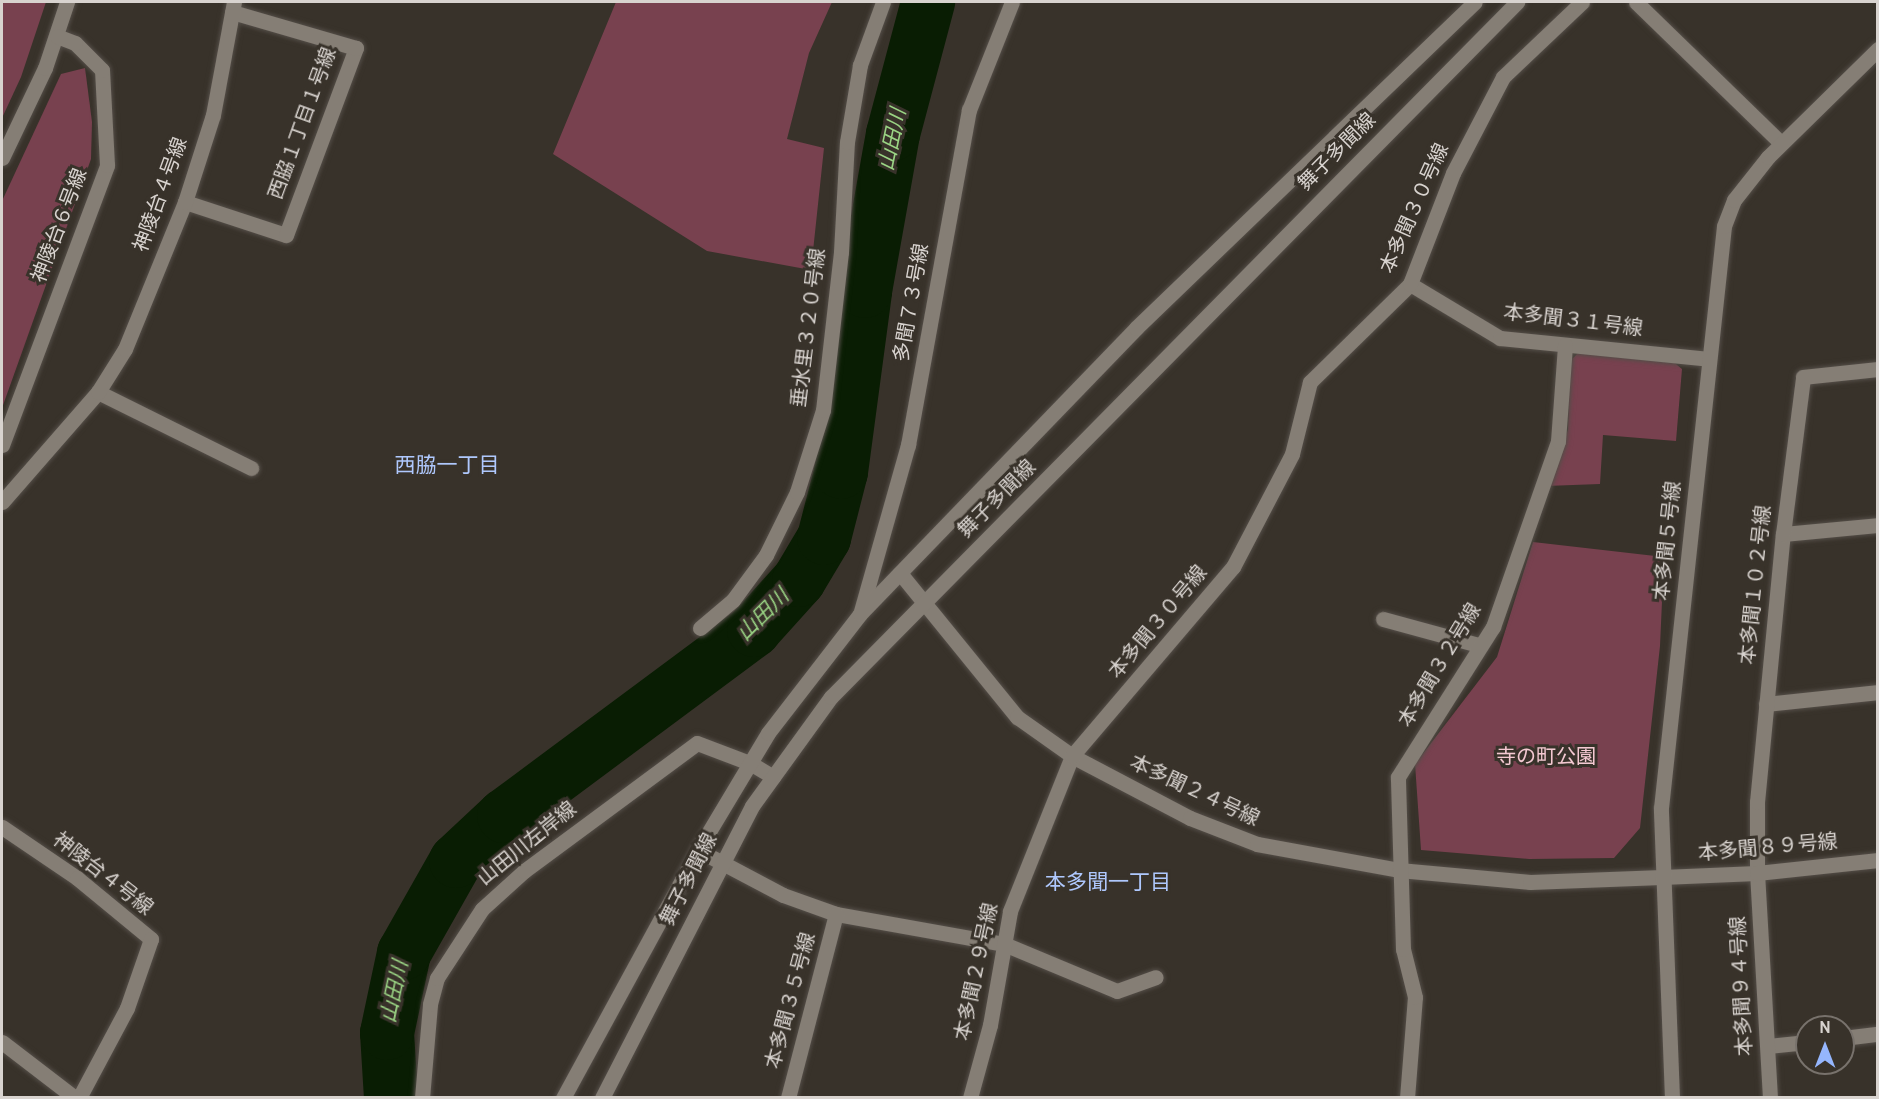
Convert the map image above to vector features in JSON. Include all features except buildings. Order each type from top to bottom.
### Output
[{"type":"street","points":[[2,158],[57,36],[67,2]]},
{"type":"street","name":"垂水里３２０号線","points":[[700,628],[733,600],[766,555],[797,492],[823,410],[841,252],[848,142],[860,65],[884,2]]},
{"type":"street","name":"多聞７３号線","points":[[860,614],[908,445],[969,110],[1012,2]]},
{"type":"street","name":"舞子多聞線","points":[[562,1098],[698,850],[768,733],[860,614],[1186,279],[1475,2]]},
{"type":"street","name":"舞子多聞線","points":[[602,1098],[752,806],[831,697],[1517,2]]},
{"type":"street","name":"本多聞３０号線","points":[[1072,756],[1233,567],[1292,454],[1310,382],[1410,284],[1454,173],[1503,77],[1582,2]]},
{"type":"street","points":[[1636,2],[1781,143]]},
{"type":"street","name":"神陵台４号線","points":[[2,502],[98,392],[125,349],[184,202],[213,115],[233,7]]},
{"type":"street","name":"西脇１丁目１号線","points":[[184,202],[286,235],[356,48],[233,7]]},
{"type":"street","name":"神陵台６号線","points":[[2,445],[107,165],[102,70],[75,43],[57,36]]},
{"type":"street","name":"本多聞５号線","points":[[1672,1098],[1661,808],[1724,226],[1734,200],[1781,143],[1878,49]]},
{"type":"street","name":"本多聞３１号線","points":[[1410,284],[1500,338],[1709,359]]},
{"type":"street","name":"本多聞３２号線","points":[[1407,1098],[1415,997],[1403,949],[1398,777],[1479,645],[1493,627],[1558,441],[1565,345]]},
{"type":"street","name":"本多聞１０２号線","points":[[1757,873],[1757,802],[1766,704],[1783,534],[1803,377],[1878,369]]},
{"type":"street","points":[[98,392],[250,468]]},
{"type":"street","points":[[1783,534],[1878,525]]},
{"type":"street","name":"本多聞２４号線","points":[[900,573],[1017,717],[1072,756],[1190,818],[1257,844],[1399,870],[1530,882],[1662,877]]},
{"type":"street","points":[[1383,619],[1479,645]]},
{"type":"street","points":[[1766,704],[1878,692]]},
{"type":"street","name":"山田川左岸線","points":[[422,1098],[430,1004],[437,978],[482,909],[524,871],[697,743],[750,763],[772,777]]},
{"type":"street","name":"本多聞２９号線","points":[[970,1098],[990,1025],[1011,911],[1072,756]]},
{"type":"street","name":"神陵台４号線","points":[[2,827],[76,878],[151,939],[127,1008],[77,1098]]},
{"type":"street","points":[[698,850],[724,860],[783,895],[836,914],[1004,944],[1117,991],[1156,977]]},
{"type":"street","name":"本多聞８９号線","points":[[1662,877],[1757,873],[1878,860]]},
{"type":"street","name":"本多聞９４号線","points":[[1757,873],[1770,1098]]},
{"type":"street","name":"本多聞３５号線","points":[[788,1098],[836,914]]},
{"type":"street","points":[[1855,1037],[1878,1034]]},
{"type":"street","points":[[2,1042],[77,1098]]},
{"type":"street","points":[[1768,1046],[1795,1043]]},
{"type":"green space","points":[[2,2],[46,2],[21,77],[2,118]]},
{"type":"green space","points":[[616,2],[832,2],[809,53],[787,139],[824,148],[811,270],[707,251],[553,154]]},
{"type":"green space","points":[[85,68],[92,122],[91,159],[2,408],[2,201],[61,74]]},
{"type":"green space","points":[[1579,352],[1671,360],[1682,369],[1676,441],[1603,435],[1600,484],[1546,486],[1568,430],[1570,361]]},
{"type":"green space","name":"寺の町公園","points":[[1533,542],[1664,557],[1660,646],[1640,828],[1614,858],[1529,859],[1421,850],[1415,764],[1497,657]]},
{"type":"waterway","name":"山田川","points":[[391,1098],[387,1033],[404,953],[456,861],[504,816],[754,630],[799,580],[824,538],[841,472],[865,291],[893,134],[928,2]]},
{"type":"district","name":"西脇一丁目","points":[[447,467]]},
{"type":"district","name":"本多聞一丁目","points":[[1108,884]]}]
